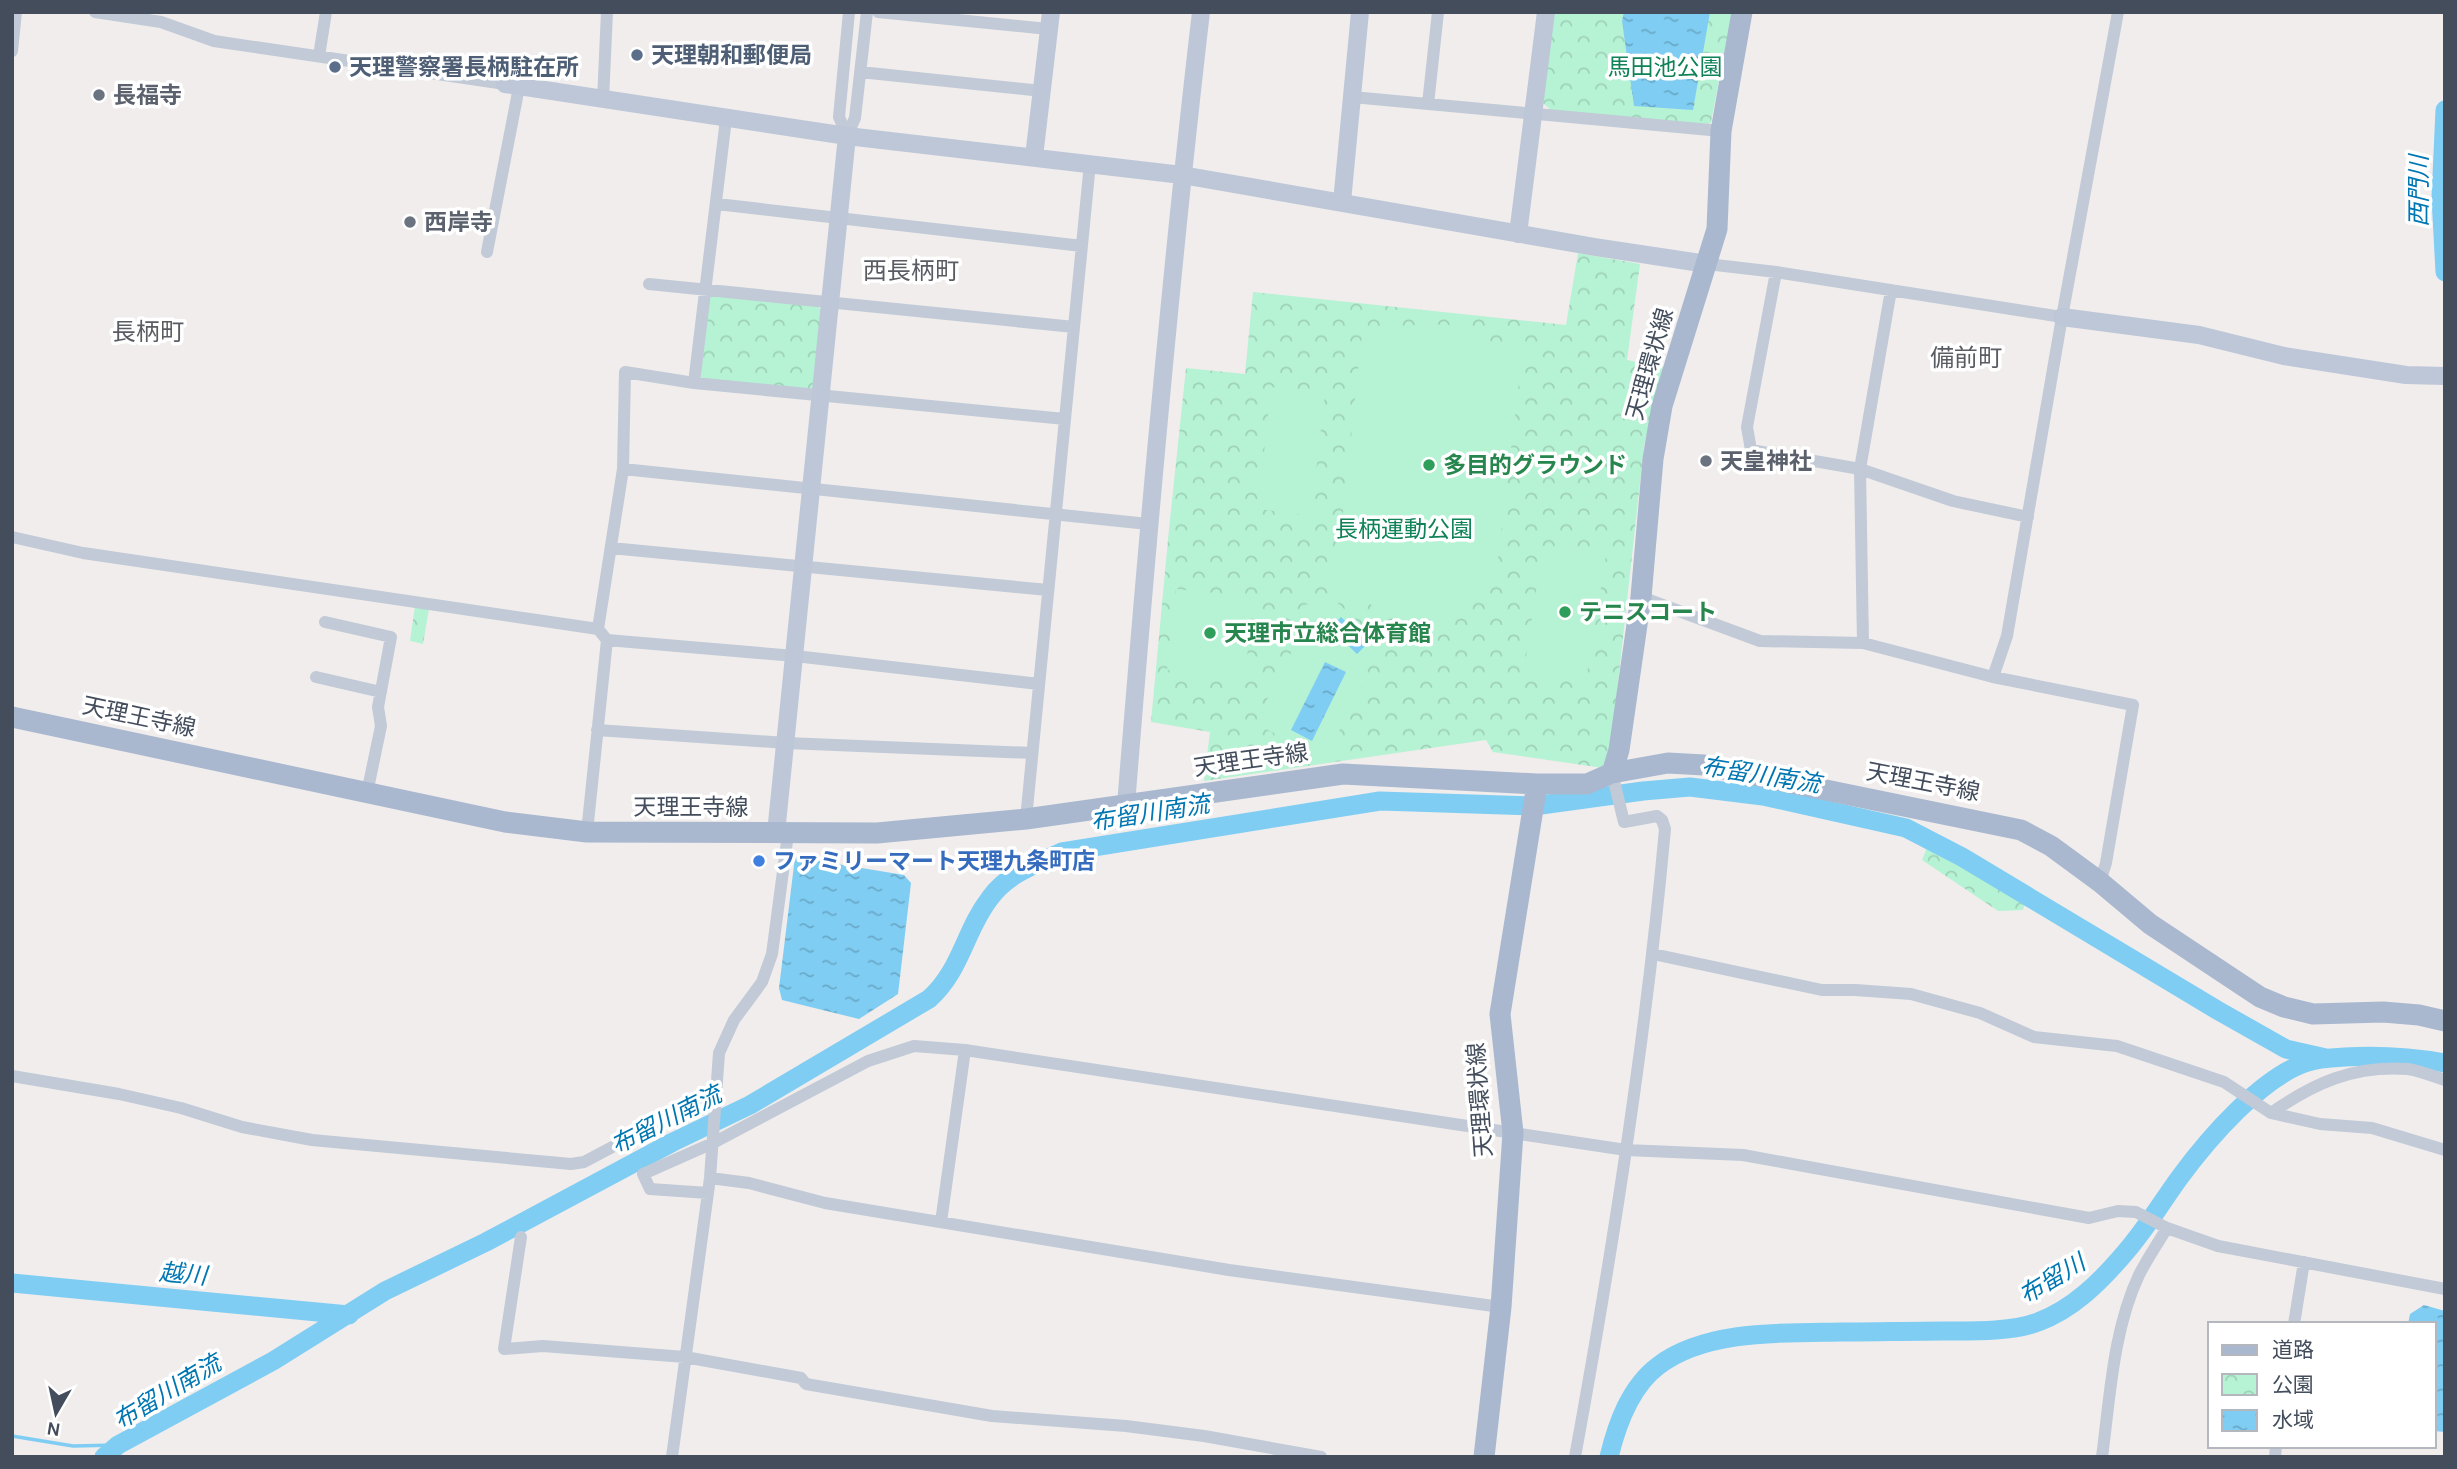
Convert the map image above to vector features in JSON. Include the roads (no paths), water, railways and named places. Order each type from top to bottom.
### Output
[{"type":"main road","name":"天理環状線","points":[[1613,778],[1641,597],[1653,459],[1662,406],[1717,229],[1721,131],[1742,12]]},
{"type":"main road","name":"天理王寺線","points":[[12,717],[505,822],[587,832],[877,833],[1026,819],[1343,774],[1537,788],[1587,784],[1668,763],[1704,765],[2021,830],[2051,846],[2150,924],[2260,997],[2284,1007],[2313,1014],[2383,1012],[2419,1015],[2445,1021]]},
{"type":"main road","name":"天理環状線","points":[[1484,1457],[1501,1307],[1513,1133],[1500,1014],[1537,788]]},
{"type":"street","points":[[12,51],[16,12]]},
{"type":"street","points":[[95,12],[160,22],[214,41],[847,136],[1182,175],[1707,264],[2199,335],[2284,356],[2425,377],[2445,376]]},
{"type":"street","points":[[318,56],[326,12]]},
{"type":"street","points":[[603,100],[607,12]]},
{"type":"street","points":[[847,136],[839,117],[849,12]]},
{"type":"street","points":[[671,1457],[710,1178],[719,1053],[734,1020],[762,982],[772,954],[786,743],[819,395],[847,136],[855,118],[867,12]]},
{"type":"street","points":[[878,12],[1050,21],[1034,157]]},
{"type":"street","points":[[1126,805],[1149,523],[1182,175],[1201,12]]},
{"type":"street","points":[[1342,202],[1360,12]]},
{"type":"street","points":[[1428,104],[1438,12]]},
{"type":"street","points":[[1518,234],[1546,12]]},
{"type":"street","points":[[1993,677],[2007,636],[2062,317],[2119,12]]},
{"type":"street","points":[[860,72],[1042,91]]},
{"type":"street","points":[[488,252],[512,85]]},
{"type":"street","points":[[1352,97],[1721,131]]},
{"type":"street","points":[[694,383],[726,119]]},
{"type":"street","points":[[1026,819],[1090,163]]},
{"type":"street","points":[[717,204],[1082,246]]},
{"type":"street","points":[[1776,272],[1747,427],[1751,450],[1860,469],[1953,502],[2028,517]]},
{"type":"street","points":[[649,284],[1074,327]]},
{"type":"street","points":[[1863,643],[1860,469],[1891,290]]},
{"type":"street","points":[[587,832],[611,548],[623,469],[625,372],[694,383],[1065,419]]},
{"type":"street","points":[[623,469],[1149,523]]},
{"type":"street","points":[[12,537],[83,553],[254,577],[603,634],[1039,684]]},
{"type":"street","points":[[611,548],[1048,590]]},
{"type":"street","points":[[1641,597],[1760,640],[1863,643],[1993,677],[2133,705],[2106,863],[2100,882]]},
{"type":"street","points":[[326,622],[391,637],[378,708],[381,726],[367,793]]},
{"type":"street","points":[[316,677],[381,692]]},
{"type":"street","points":[[597,730],[786,743],[1032,753]]},
{"type":"street","points":[[1575,1457],[1626,1150],[1653,954],[1664,824],[1657,816],[1624,822],[1613,778]]},
{"type":"street","points":[[1653,954],[1822,990],[1911,994],[1980,1013],[2034,1037],[2117,1046],[2224,1082],[2269,1112],[2320,1124],[2372,1128],[2445,1150]]},
{"type":"street","points":[[708,1193],[650,1189],[643,1174],[868,1060],[914,1046],[965,1050],[1626,1150],[1743,1155],[2089,1218],[2119,1211],[2136,1212],[2218,1247],[2445,1289]]},
{"type":"street","points":[[941,1222],[965,1050]]},
{"type":"street","points":[[2269,1112],[2300,1093],[2351,1071],[2409,1069],[2445,1080]]},
{"type":"street","points":[[12,1076],[119,1094],[181,1108],[242,1127],[312,1140],[571,1164],[584,1162],[715,1092]]},
{"type":"street","points":[[710,1178],[749,1183],[825,1203],[1229,1270],[1501,1307]]},
{"type":"street","points":[[2102,1457],[2118,1343],[2128,1305],[2139,1275],[2164,1226]]},
{"type":"street","points":[[521,1237],[504,1349],[543,1346],[685,1357],[801,1378],[806,1384],[992,1416],[1126,1426],[1204,1436],[1321,1457]]},
{"type":"street","points":[[2294,1322],[2304,1262]]},
{"type":"water","points":[[1624,12],[1710,12],[1693,110],[1634,106],[1622,21]]},
{"type":"water","points":[[1341,617],[1368,643],[1357,654],[1330,628]]},
{"type":"water","points":[[1325,662],[1346,672],[1312,741],[1291,730]]},
{"type":"water","points":[[795,857],[904,875],[911,883],[898,994],[859,1019],[782,1000],[779,988]]},
{"type":"water","points":[[2424,1305],[2445,1311],[2445,1432],[2436,1431],[2436,1322],[2408,1322],[2410,1314]]},
{"type":"waterway","name":"西門川","points":[[2445,110],[2441,198],[2445,272]]},
{"type":"waterway","name":"布留川南流","points":[[104,1457],[118,1445],[273,1361],[385,1291],[486,1242],[673,1142],[750,1105],[929,999],[949,976],[974,923],[997,890],[1023,870],[1062,852],[1380,801],[1534,806],[1690,787],[1763,796],[1906,828],[1962,857],[2286,1049],[2326,1058]]},
{"type":"waterway","name":"布留川","points":[[1609,1457],[1616,1432],[1632,1395],[1648,1375],[1677,1354],[1723,1339],[1772,1333],[1991,1330],[2016,1328],[2038,1322],[2063,1310],[2105,1275],[2139,1235],[2205,1145],[2237,1111],[2290,1069],[2326,1058],[2358,1056],[2445,1063]]},
{"type":"waterway","name":"越川","points":[[12,1283],[349,1315]]},
{"type":"waterway","points":[[12,1436],[73,1446],[118,1445]]},
{"type":"place","name":"天理朝和郵便局","points":[[637,55]]},
{"type":"place","name":"天理警察署長柄駐在所","points":[[335,67]]},
{"type":"place","name":"長福寺","points":[[99,95]]},
{"type":"place","name":"西岸寺","points":[[410,222]]},
{"type":"place","name":"天皇神社","points":[[1706,461]]},
{"type":"place","name":"多目的グラウンド","points":[[1429,465]]},
{"type":"place","name":"テニスコート","points":[[1565,612]]},
{"type":"place","name":"天理市立総合体育館","points":[[1210,633]]},
{"type":"place","name":"ファミリーマート天理九条町店","points":[[759,861]]},
{"type":"district","name":"西長柄町","points":[[911,271]]},
{"type":"district","name":"長柄町","points":[[148,332]]},
{"type":"district","name":"備前町","points":[[1966,358]]},
{"type":"park label","name":"馬田池公園","points":[[1665,67]]},
{"type":"park label","name":"長柄運動公園","points":[[1404,529]]}]
